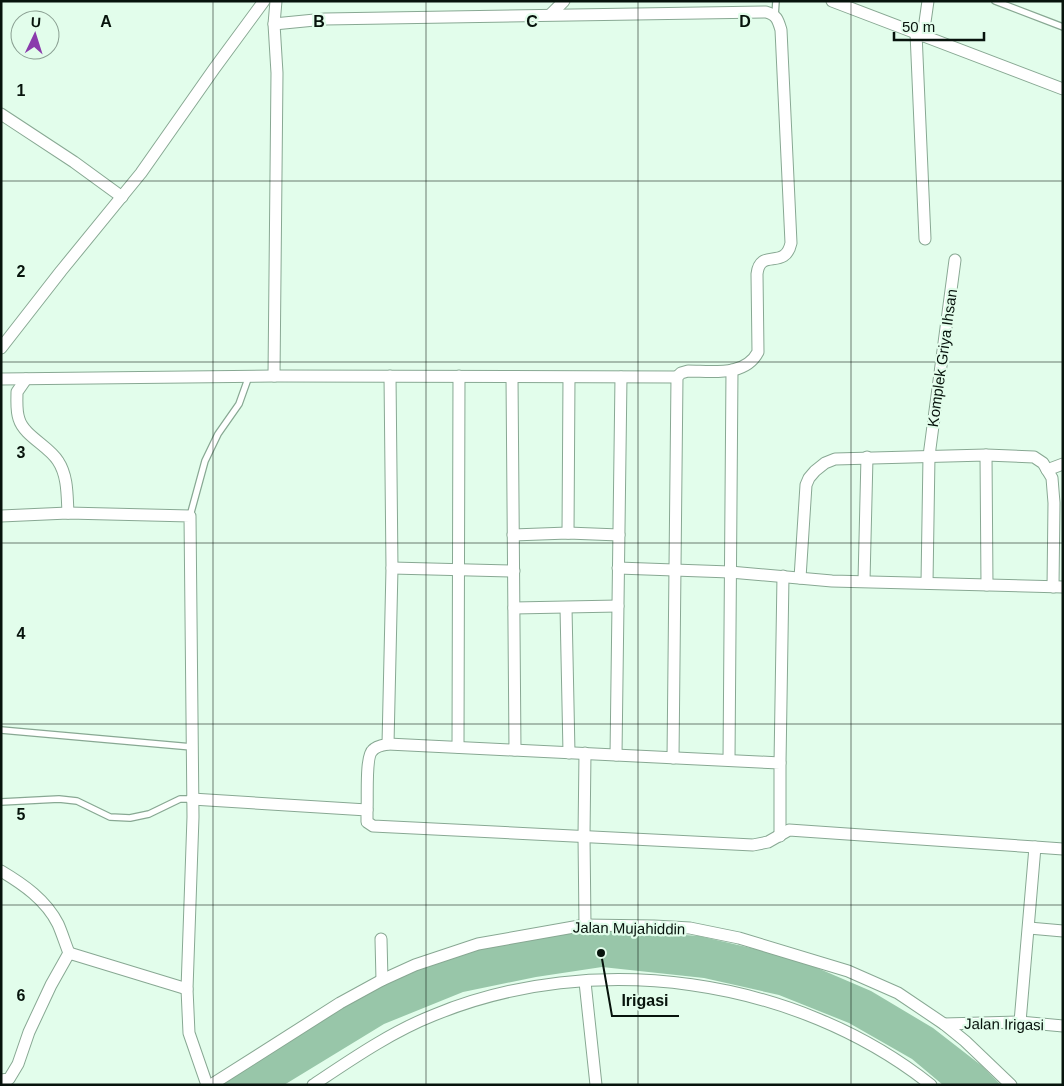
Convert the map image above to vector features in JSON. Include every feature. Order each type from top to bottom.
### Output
[{"type":"street","points":[[1,348],[122,197],[264,1]]},
{"type":"street","points":[[274,376],[278,73],[274,24],[276,1]]},
{"type":"street","points":[[551,14],[564,1]]},
{"type":"street","points":[[832,1],[1063,89]]},
{"type":"street","points":[[925,239],[919,35],[928,1]]},
{"type":"street","points":[[1,379],[249,376],[677,377],[681,373],[732,370],[745,366],[751,362],[758,352],[757,274],[759,265],[762,262],[784,256],[790,250],[791,242],[781,30],[776,16],[766,12],[551,14],[325,19],[274,24]]},
{"type":"street","points":[[1,114],[74,162],[122,197]]},
{"type":"street","name":"Komplek Griya Ihsan","points":[[927,583],[929,456],[955,260]]},
{"type":"street","points":[[729,760],[732,370]]},
{"type":"street","points":[[388,744],[392,568],[390,376]]},
{"type":"street","points":[[458,747],[459,376]]},
{"type":"street","points":[[512,377],[515,750]]},
{"type":"street","points":[[616,755],[621,377]]},
{"type":"street","points":[[673,758],[677,377]]},
{"type":"street","points":[[568,533],[569,378]]},
{"type":"street","points":[[26,379],[17,392],[18,419],[60,462],[65,479],[68,513]]},
{"type":"street","points":[[986,454],[987,584]]},
{"type":"street","points":[[618,568],[730,572],[832,581],[864,580],[1058,587],[1058,526],[1052,478],[1043,463],[1034,457],[986,454],[835,459],[825,463],[815,471],[806,485],[800,578]]},
{"type":"street","points":[[864,580],[867,457]]},
{"type":"street","points":[[1047,470],[1063,464]]},
{"type":"street","points":[[1,516],[68,513],[190,516],[192,799],[188,989],[189,1033],[207,1085]]},
{"type":"street","points":[[513,535],[568,533],[619,535]]},
{"type":"street","points":[[392,568],[514,571]]},
{"type":"street","points":[[780,836],[783,576]]},
{"type":"street","points":[[514,608],[618,606]]},
{"type":"street","points":[[566,608],[569,753]]},
{"type":"street","points":[[780,763],[388,744],[379,746],[372,750],[371,753],[367,822],[373,826],[753,845],[768,842],[789,830],[1063,849]]},
{"type":"street","points":[[586,754],[584,836],[586,925]]},
{"type":"street","points":[[192,799],[367,810]]},
{"type":"street","points":[[1020,1022],[1035,847]]},
{"type":"street","points":[[1,871],[16,880],[41,900],[58,923],[69,953],[29,1032],[18,1064],[9,1080],[1,1080]]},
{"type":"street","name":"Jalan Mujahiddin","points":[[211,1085],[306,1023],[382,980],[415,965],[478,944],[586,925],[690,928],[739,938],[848,971],[898,993],[944,1024],[966,1041],[1011,1085]]},
{"type":"street","points":[[1029,928],[1063,931]]},
{"type":"street","points":[[381,939],[382,980]]},
{"type":"street","points":[[69,953],[188,989]]},
{"type":"street","points":[[313,1085],[366,1050],[413,1024],[441,1012],[520,990],[585,982],[644,979],[739,993],[784,1005],[830,1024],[876,1048],[931,1085]]},
{"type":"street","points":[[585,982],[596,1085]]},
{"type":"street","name":"Jalan Irigasi","points":[[944,1024],[1020,1022],[1063,1026]]},
{"type":"lane","points":[[776,1],[776,16]]},
{"type":"lane","points":[[995,1],[1063,27]]},
{"type":"lane","points":[[190,516],[205,461],[218,434],[239,404],[249,376]]},
{"type":"lane","points":[[1,730],[192,746]]},
{"type":"lane","points":[[1,802],[59,799],[77,801],[110,817],[130,818],[150,814],[180,799],[192,799]]},
{"type":"shaded area","points":[[615,930],[699,936],[794,958],[871,991],[933,1028],[982,1066],[1001,1085],[943,1085],[912,1059],[849,1023],[779,995],[704,978],[602,967],[536,977],[463,992],[384,1024],[284,1085],[217,1085],[378,984],[442,958],[544,934]]},
{"type":"place","name":"Irigasi","points":[[601,953]]}]
